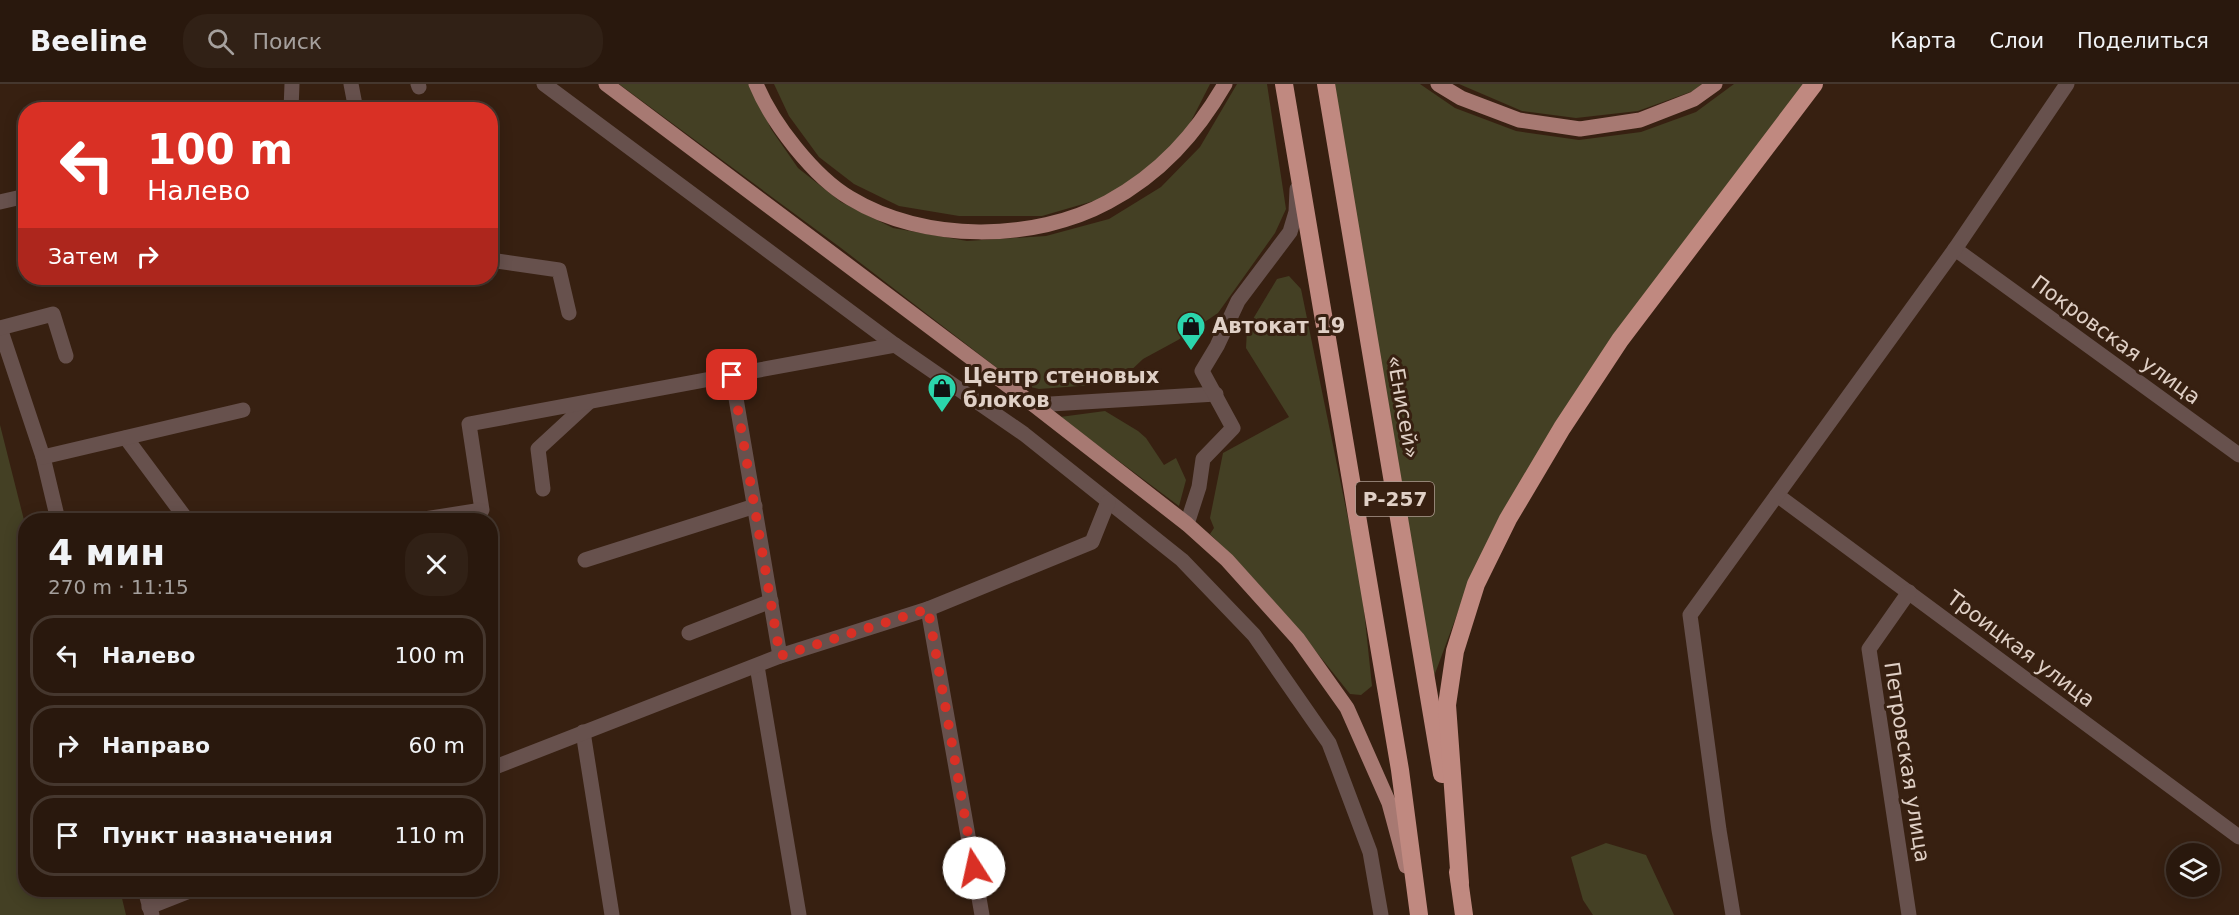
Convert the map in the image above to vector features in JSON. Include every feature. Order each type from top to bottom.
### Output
[{"type":"highway","name":"Р-257","points":[[1284,84],[1400,770],[1419,913]]},
{"type":"highway","name":"«Енисей»","points":[[1326,84],[1464,915]]},
{"type":"highway","points":[[1460,883],[1447,705],[1455,651],[1476,584],[1508,519],[1562,429],[1620,340],[1814,84]]},
{"type":"main road","points":[[606,84],[1034,405],[1187,524],[1227,560],[1298,639],[1347,708],[1389,803],[1419,913]]},
{"type":"main road","points":[[756,84],[781,129],[812,167],[850,198],[891,216],[934,228],[978,232],[1023,229],[1066,219],[1107,202],[1145,178],[1179,149],[1207,115],[1225,84]]},
{"type":"main road","points":[[1438,84],[1461,98],[1519,120],[1581,129],[1640,120],[1694,99],[1715,84]]},
{"type":"street","points":[[291,102],[292,84]]},
{"type":"street","points":[[351,84],[354,102]]},
{"type":"street","points":[[544,84],[895,345],[1024,434],[1182,560],[1254,635],[1329,743],[1370,852],[1381,915]]},
{"type":"street","points":[[1733,915],[1690,615],[1955,249],[2067,84]]},
{"type":"street","points":[[1187,524],[1199,487],[1203,459],[1233,428],[1203,371],[1238,301],[1290,232],[1296,212],[1298,168]]},
{"type":"street","points":[[0,202],[18,198]]},
{"type":"street","name":"Покровская улица","points":[[1955,249],[2239,455]]},
{"type":"street","points":[[498,261],[559,270],[569,313]]},
{"type":"street","points":[[56,513],[43,457],[0,328],[54,314],[66,356]]},
{"type":"street","points":[[463,513],[482,510],[469,424],[895,345]]},
{"type":"street","points":[[732,375],[780,656]]},
{"type":"street","points":[[1034,405],[1216,394]]},
{"type":"street","points":[[543,489],[538,449],[589,402]]},
{"type":"street","points":[[43,457],[243,410]]},
{"type":"street","points":[[126,438],[182,513]]},
{"type":"street","name":"Троицкая улица","points":[[1777,495],[2239,837]]},
{"type":"street","points":[[498,766],[780,656],[928,609],[1092,542],[1108,502]]},
{"type":"street","points":[[585,560],[755,506]]},
{"type":"street","name":"Петровская улица","points":[[1909,592],[1869,649],[1909,915]]},
{"type":"street","points":[[689,633],[771,601]]},
{"type":"street","points":[[928,609],[982,915]]},
{"type":"street","points":[[757,666],[799,915]]},
{"type":"street","points":[[583,732],[612,915]]},
{"type":"street","points":[[151,911],[178,897]]},
{"type":"shaded area","points":[[619,84],[750,84],[771,129],[798,168],[841,202],[893,228],[967,241],[1046,236],[1109,219],[1161,187],[1200,147],[1237,84],[1267,84],[1286,209],[1275,233],[1218,313],[1178,340],[1143,359],[1125,376],[1107,384],[1039,389],[1018,384],[841,248]]},
{"type":"shaded area","points":[[774,84],[1210,84],[1185,133],[1145,175],[1097,200],[1042,216],[959,216],[899,206],[854,184],[819,157],[789,116]]},
{"type":"shaded area","points":[[1333,84],[1420,84],[1455,108],[1516,131],[1579,140],[1641,132],[1696,112],[1734,84],[1805,84],[1613,337],[1469,582],[1433,679]]},
{"type":"shaded area","points":[[1459,84],[1702,84],[1693,91],[1638,111],[1576,118],[1522,111]]},
{"type":"shaded area","points":[[1289,276],[1301,289],[1361,582],[1372,686],[1361,695],[1350,694],[1283,611],[1210,534],[1214,528],[1210,518],[1223,453],[1289,417],[1246,348],[1247,329],[1277,279]]},
{"type":"shaded area","points":[[1105,411],[1146,438],[1164,465],[1176,458],[1186,480],[1179,506],[1060,417]]},
{"type":"shaded area","points":[[0,425],[22,513],[18,513],[18,897],[122,897],[126,915],[0,915]]},
{"type":"shaded area","points":[[1606,843],[1646,855],[1674,915],[1593,915],[1583,900],[1571,857]]},
{"type":"place","name":"Автокат 19","points":[[1191,352]]},
{"type":"place","name":"Центр стеновых блоков","points":[[942,414]]},
{"type":"route","points":[[732,375],[780,656],[928,609],[974,868]]}]
